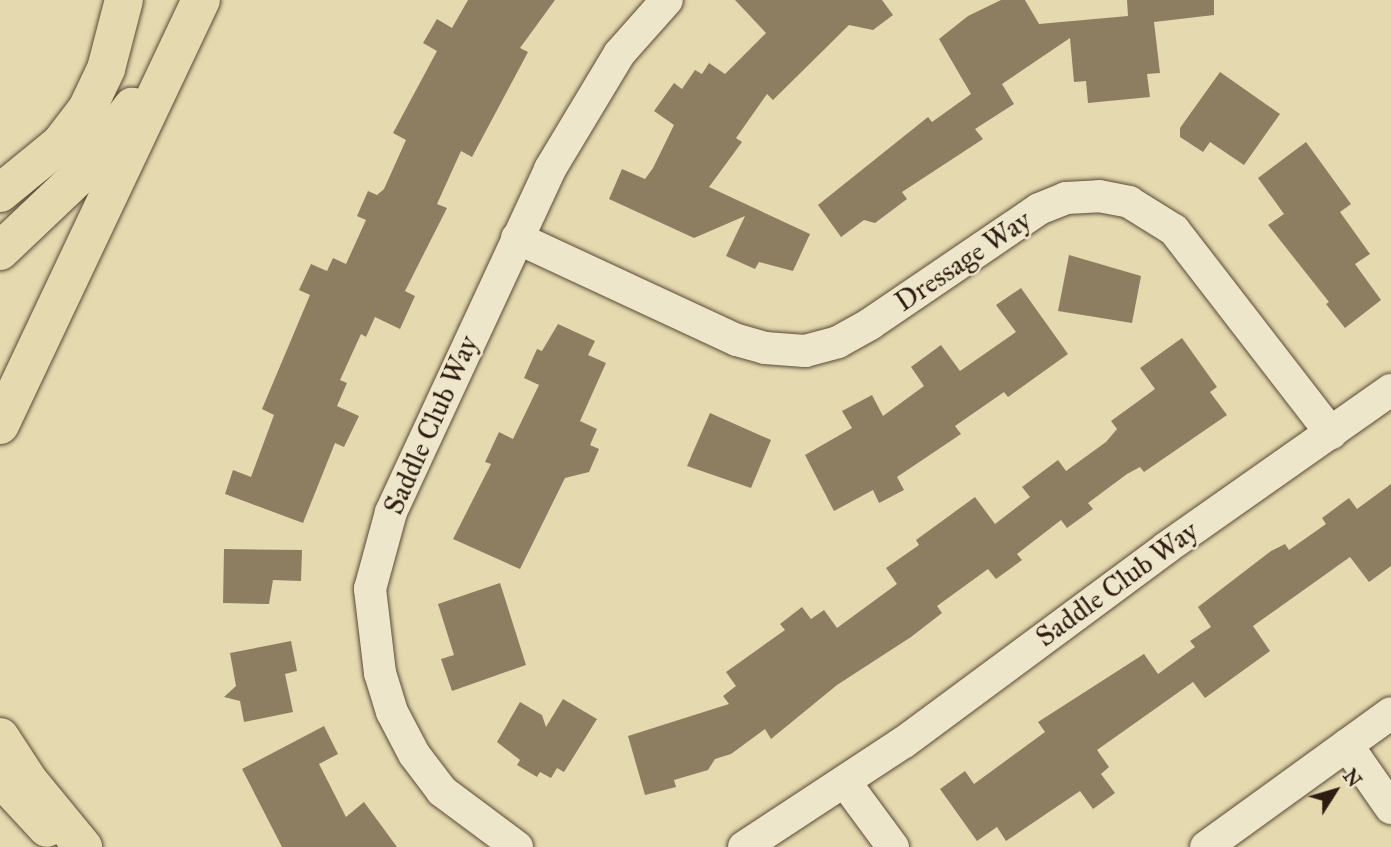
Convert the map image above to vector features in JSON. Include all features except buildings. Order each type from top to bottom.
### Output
[{"type":"main road","points":[[0,192],[60,144],[87,109],[106,69],[124,0]]},
{"type":"main road","points":[[0,251],[80,175],[196,11]]},
{"type":"main road","points":[[0,425],[196,11]]},
{"type":"main road","points":[[0,737],[83,847]]},
{"type":"main road","points":[[0,777],[65,847]]},
{"type":"street","name":"Saddle Club Way","points":[[517,847],[442,791],[414,754],[392,712],[380,673],[370,589],[391,512],[550,169],[619,54],[667,0]]},
{"type":"street","name":"Dressage Way","points":[[517,238],[737,340],[765,348],[805,351],[838,342],[870,324],[1038,209],[1066,198],[1098,196],[1129,202],[1174,230],[1331,433]]},
{"type":"street","name":"Saddle Club Way","points":[[744,847],[845,782],[1391,390]]},
{"type":"street","points":[[1206,847],[1391,713]]},
{"type":"street","points":[[1347,745],[1391,808]]},
{"type":"street","points":[[845,782],[893,847]]}]
